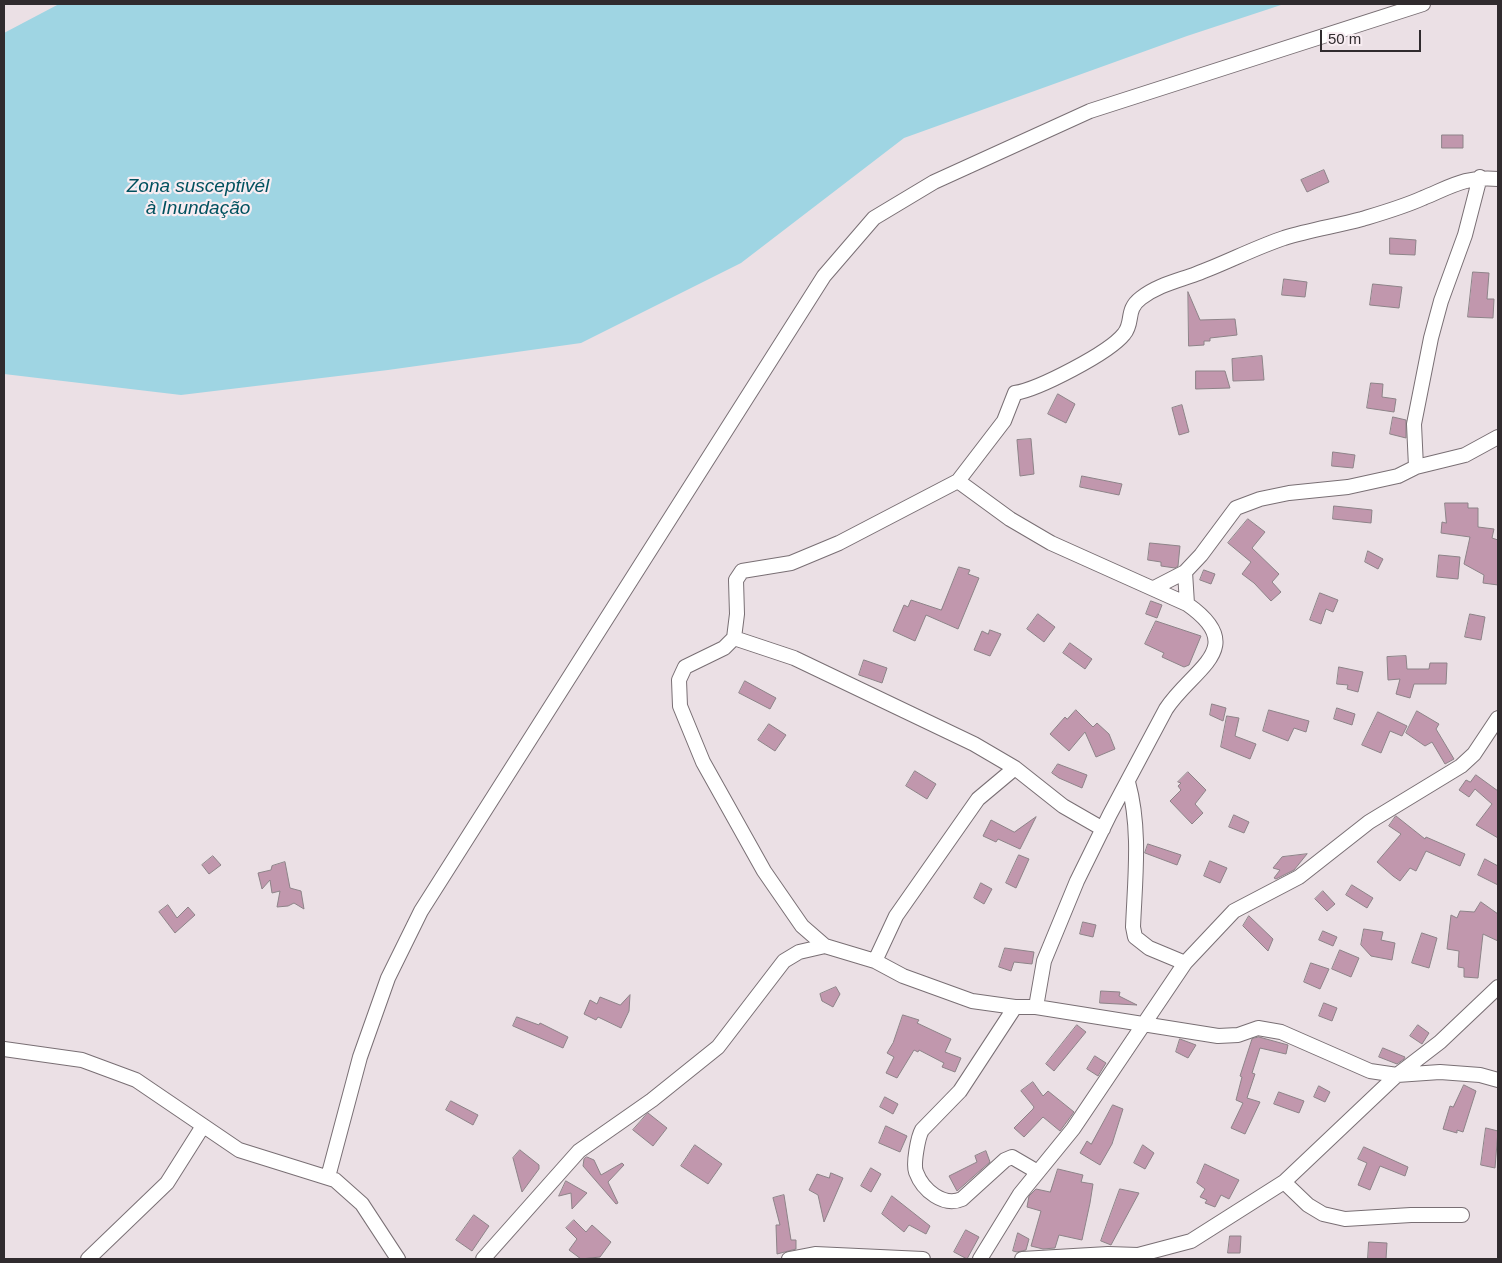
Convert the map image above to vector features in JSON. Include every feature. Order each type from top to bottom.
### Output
[{"type":"street","points":[[328,1177],[360,1057],[388,978],[421,912],[824,276],[874,218],[934,182],[1090,111],[1423,4]]},
{"type":"street","points":[[1498,179],[1480,177],[1463,180],[1422,199],[1362,219],[1284,238],[1196,274],[1171,281],[1141,298],[1130,312],[1125,334],[1117,342],[1039,386],[1015,394],[1004,421],[958,482],[839,543],[791,563],[742,572],[736,580],[737,614],[734,638],[724,648],[685,667],[679,680],[680,706],[703,762],[764,871],[802,926],[825,946],[875,961],[903,976],[972,1001],[1015,1008],[1036,1007],[1218,1036],[1238,1035],[1258,1028],[1281,1032],[1370,1071],[1397,1075],[1440,1072],[1480,1075],[1498,1080]]},
{"type":"street","points":[[1416,467],[1414,424],[1431,338],[1440,301],[1465,235],[1480,177]]},
{"type":"street","points":[[1154,588],[1185,572],[1201,555],[1236,508],[1260,499],[1289,492],[1357,486],[1398,476],[1416,467],[1465,455],[1498,436]]},
{"type":"street","points":[[958,482],[1010,519],[1051,543],[1187,604],[1204,615],[1217,637],[1216,648],[1210,659],[1176,694],[1077,881],[1044,960],[1036,1007]]},
{"type":"street","points":[[1185,572],[1187,604]]},
{"type":"street","points":[[734,638],[794,658],[974,744],[1015,768],[1063,806],[1103,829]]},
{"type":"street","points":[[980,1259],[1036,1171],[1073,1129],[1185,962],[1234,911],[1298,878],[1368,822],[1461,766],[1474,754],[1498,718]]},
{"type":"street","points":[[875,961],[896,916],[978,799],[1015,768]]},
{"type":"street","points":[[1128,782],[1136,817],[1137,847],[1133,927],[1135,937],[1149,948],[1185,962]]},
{"type":"street","points":[[483,1259],[579,1151],[652,1100],[718,1047],[784,961],[799,952],[825,946]]},
{"type":"street","points":[[1022,1259],[1108,1254],[1140,1257],[1191,1241],[1284,1182],[1397,1075],[1440,1042],[1498,986]]},
{"type":"street","points":[[1015,1008],[960,1091],[918,1136],[915,1168],[924,1184],[938,1198],[944,1202],[954,1203],[962,1200],[1005,1160],[1012,1158],[1036,1171]]},
{"type":"street","points":[[4,1049],[82,1060],[136,1080],[239,1150],[335,1180],[362,1204],[398,1259]]},
{"type":"street","points":[[88,1259],[167,1183],[203,1126]]},
{"type":"street","points":[[1284,1182],[1308,1205],[1323,1214],[1345,1219],[1411,1215],[1462,1215]]},
{"type":"street","points":[[789,1259],[815,1254],[923,1259]]},
{"type":"water","name":"Zona susceptivél à Inundação","points":[[59,4],[1284,4],[1187,36],[904,138],[741,263],[581,343],[388,370],[181,395],[4,374],[4,33]]},
{"type":"building","points":[[1442,135],[1463,135],[1463,148],[1442,148]]},
{"type":"building","points":[[1324,170],[1329,182],[1307,192],[1301,180]]},
{"type":"building","points":[[1390,238],[1416,240],[1415,255],[1390,254]]},
{"type":"building","points":[[1473,272],[1489,273],[1487,299],[1494,299],[1493,318],[1468,317]]},
{"type":"building","points":[[1284,279],[1307,282],[1305,297],[1282,295]]},
{"type":"building","points":[[1373,284],[1402,287],[1399,308],[1370,305]]},
{"type":"building","points":[[1188,292],[1200,320],[1235,319],[1237,335],[1210,338],[1210,341],[1204,341],[1204,345],[1189,346]]},
{"type":"building","points":[[1262,356],[1264,380],[1233,381],[1232,359]]},
{"type":"building","points":[[1196,371],[1225,371],[1230,388],[1196,389]]},
{"type":"building","points":[[1371,383],[1383,384],[1382,397],[1396,399],[1394,412],[1367,408]]},
{"type":"building","points":[[1058,394],[1075,404],[1066,423],[1048,414]]},
{"type":"building","points":[[1182,405],[1189,432],[1179,435],[1172,408]]},
{"type":"building","points":[[1393,417],[1406,420],[1406,438],[1390,434]]},
{"type":"building","points":[[1031,439],[1034,474],[1020,476],[1017,440]]},
{"type":"building","points":[[1333,452],[1355,455],[1353,468],[1332,466]]},
{"type":"building","points":[[1082,476],[1122,484],[1119,495],[1080,487]]},
{"type":"building","points":[[1445,503],[1468,503],[1468,508],[1478,508],[1478,527],[1494,529],[1492,538],[1498,540],[1498,585],[1483,583],[1484,575],[1464,564],[1470,537],[1441,533],[1442,522],[1446,523]]},
{"type":"building","points":[[1334,506],[1372,510],[1371,523],[1333,519]]},
{"type":"building","points":[[1248,519],[1265,532],[1252,548],[1279,574],[1272,582],[1281,592],[1271,601],[1254,583],[1242,574],[1251,562],[1228,543]]},
{"type":"building","points":[[1150,543],[1180,546],[1178,566],[1175,568],[1161,566],[1161,562],[1148,560]]},
{"type":"building","points":[[1368,551],[1383,559],[1378,569],[1365,562]]},
{"type":"building","points":[[1439,555],[1460,557],[1458,579],[1437,577]]},
{"type":"building","points":[[959,567],[970,570],[968,574],[979,578],[958,629],[926,615],[915,641],[893,631],[904,605],[908,607],[911,600],[941,610]]},
{"type":"building","points":[[1204,570],[1215,574],[1211,584],[1200,580]]},
{"type":"building","points":[[1320,593],[1338,600],[1333,612],[1326,609],[1321,624],[1310,620]]},
{"type":"building","points":[[1151,601],[1162,605],[1157,618],[1146,614]]},
{"type":"building","points":[[1038,614],[1055,627],[1044,642],[1027,629]]},
{"type":"building","points":[[1470,614],[1485,617],[1481,640],[1465,637]]},
{"type":"building","points":[[1156,621],[1201,636],[1189,665],[1184,667],[1162,657],[1164,653],[1145,644]]},
{"type":"building","points":[[990,630],[1001,634],[990,656],[974,650],[982,631],[988,634]]},
{"type":"building","points":[[1070,643],[1092,659],[1085,669],[1063,653]]},
{"type":"building","points":[[1406,656],[1407,669],[1429,669],[1430,663],[1447,663],[1446,684],[1414,684],[1410,698],[1396,694],[1400,679],[1388,680],[1387,657]]},
{"type":"building","points":[[864,660],[887,668],[882,683],[859,675]]},
{"type":"building","points":[[1339,667],[1363,672],[1358,692],[1347,689],[1348,685],[1337,684]]},
{"type":"building","points":[[745,681],[776,698],[770,709],[739,693]]},
{"type":"building","points":[[1212,704],[1226,708],[1223,721],[1210,715]]},
{"type":"building","points":[[1337,708],[1355,714],[1352,725],[1334,719]]},
{"type":"building","points":[[1076,710],[1093,727],[1097,723],[1109,734],[1115,749],[1096,757],[1085,732],[1069,751],[1050,734],[1065,717],[1067,719]]},
{"type":"building","points":[[1269,710],[1309,721],[1306,732],[1294,728],[1288,741],[1263,731]]},
{"type":"building","points":[[1417,711],[1439,724],[1436,729],[1454,759],[1445,764],[1432,742],[1425,746],[1406,733]]},
{"type":"building","points":[[1378,712],[1407,726],[1402,736],[1390,731],[1381,753],[1362,745]]},
{"type":"building","points":[[1227,716],[1239,718],[1235,736],[1256,744],[1250,759],[1221,747]]},
{"type":"building","points":[[769,724],[786,735],[775,751],[758,740]]},
{"type":"building","points":[[1058,764],[1087,775],[1082,788],[1052,773]]},
{"type":"building","points":[[915,771],[936,784],[927,799],[906,786]]},
{"type":"building","points":[[1188,772],[1206,790],[1195,804],[1203,813],[1192,824],[1170,801],[1181,790],[1178,786],[1181,783],[1178,782]]},
{"type":"building","points":[[1476,775],[1498,791],[1498,838],[1476,825],[1492,804],[1475,789],[1469,797],[1459,790],[1466,780],[1470,782]]},
{"type":"building","points":[[1234,815],[1249,822],[1244,833],[1229,827]]},
{"type":"building","points":[[1396,816],[1425,839],[1426,837],[1465,854],[1460,866],[1426,851],[1416,871],[1410,868],[1400,881],[1393,876],[1377,862],[1401,834],[1389,826]]},
{"type":"building","points":[[1036,817],[1020,849],[998,839],[996,842],[983,836],[991,820],[1014,832]]},
{"type":"building","points":[[1148,844],[1181,855],[1177,865],[1145,853]]},
{"type":"building","points":[[1307,854],[1294,870],[1276,879],[1274,878],[1280,870],[1273,868],[1282,857]]},
{"type":"building","points":[[1019,855],[1029,859],[1016,888],[1006,883]]},
{"type":"building","points":[[213,856],[221,865],[209,874],[202,865]]},
{"type":"building","points":[[1485,859],[1498,866],[1498,885],[1478,875]]},
{"type":"building","points":[[1210,861],[1227,868],[1220,883],[1204,876]]},
{"type":"building","points":[[285,862],[290,888],[301,891],[304,909],[294,903],[288,906],[277,907],[280,891],[272,893],[270,880],[262,889],[258,873],[271,870],[272,866]]},
{"type":"building","points":[[981,883],[992,889],[984,904],[974,898]]},
{"type":"building","points":[[1352,885],[1373,898],[1367,908],[1346,895]]},
{"type":"building","points":[[1323,891],[1335,904],[1327,911],[1315,899]]},
{"type":"building","points":[[1481,902],[1498,914],[1498,941],[1483,934],[1478,978],[1464,977],[1464,968],[1458,967],[1459,951],[1447,949],[1451,915],[1457,918],[1460,911],[1474,912]]},
{"type":"building","points":[[168,905],[177,918],[188,907],[195,915],[175,933],[159,912]]},
{"type":"building","points":[[1249,916],[1273,939],[1268,951],[1243,926]]},
{"type":"building","points":[[1083,922],[1096,925],[1093,937],[1080,934]]},
{"type":"building","points":[[1364,929],[1383,932],[1381,940],[1395,943],[1392,960],[1371,956],[1361,945]]},
{"type":"building","points":[[1323,931],[1337,937],[1333,946],[1319,940]]},
{"type":"building","points":[[1422,933],[1437,938],[1429,968],[1412,963]]},
{"type":"building","points":[[1005,948],[1034,952],[1032,964],[1014,962],[1011,971],[999,967]]},
{"type":"building","points":[[1340,950],[1359,958],[1351,977],[1332,969]]},
{"type":"building","points":[[1311,963],[1329,969],[1320,989],[1304,982]]},
{"type":"building","points":[[836,987],[840,994],[833,1007],[822,1001],[820,994]]},
{"type":"building","points":[[1101,991],[1120,992],[1119,996],[1137,1005],[1100,1003]]},
{"type":"building","points":[[630,995],[629,1011],[621,1028],[598,1017],[596,1020],[584,1014],[590,1000],[597,1004],[600,997],[620,1005]]},
{"type":"building","points":[[1324,1003],[1337,1008],[1332,1021],[1319,1016]]},
{"type":"building","points":[[903,1015],[919,1020],[917,1023],[951,1039],[945,1052],[961,1058],[955,1072],[942,1067],[944,1063],[919,1050],[918,1052],[914,1050],[897,1078],[886,1073],[894,1057],[887,1053],[893,1043]]},
{"type":"building","points":[[517,1017],[539,1025],[540,1023],[568,1037],[563,1048],[513,1026]]},
{"type":"building","points":[[1077,1025],[1086,1032],[1054,1071],[1046,1064]]},
{"type":"building","points":[[1418,1025],[1429,1033],[1422,1044],[1410,1036]]},
{"type":"building","points":[[1259,1037],[1288,1045],[1286,1054],[1260,1048],[1252,1073],[1255,1074],[1247,1098],[1260,1102],[1245,1134],[1231,1128],[1243,1103],[1236,1100],[1242,1077],[1240,1076],[1252,1039]]},
{"type":"building","points":[[1180,1039],[1196,1045],[1188,1058],[1176,1052]]},
{"type":"building","points":[[1383,1048],[1405,1057],[1397,1064],[1379,1057]]},
{"type":"building","points":[[1095,1056],[1106,1063],[1098,1076],[1087,1069]]},
{"type":"building","points":[[1033,1082],[1043,1096],[1048,1091],[1074,1112],[1060,1131],[1043,1117],[1024,1137],[1014,1128],[1034,1107],[1021,1091]]},
{"type":"building","points":[[1464,1085],[1476,1091],[1463,1132],[1457,1130],[1457,1133],[1443,1129],[1450,1106],[1453,1107]]},
{"type":"building","points":[[1319,1086],[1330,1092],[1325,1102],[1314,1097]]},
{"type":"building","points":[[1279,1092],[1304,1101],[1299,1113],[1274,1104]]},
{"type":"building","points":[[885,1097],[898,1104],[893,1114],[880,1107]]},
{"type":"building","points":[[451,1101],[478,1115],[473,1125],[446,1110]]},
{"type":"building","points":[[1113,1105],[1123,1109],[1112,1144],[1100,1165],[1080,1153],[1087,1141],[1091,1144]]},
{"type":"building","points":[[648,1113],[667,1128],[653,1146],[633,1130]]},
{"type":"building","points":[[886,1126],[907,1136],[900,1152],[879,1143]]},
{"type":"building","points":[[1486,1128],[1498,1131],[1495,1168],[1481,1165]]},
{"type":"building","points":[[695,1145],[722,1164],[708,1184],[681,1166]]},
{"type":"building","points":[[1143,1145],[1154,1153],[1145,1169],[1134,1163]]},
{"type":"building","points":[[1364,1147],[1408,1167],[1405,1176],[1380,1166],[1370,1190],[1358,1185],[1367,1163],[1358,1159]]},
{"type":"building","points":[[520,1150],[539,1165],[539,1169],[522,1192],[513,1158]]},
{"type":"building","points":[[986,1151],[990,1162],[957,1191],[949,1176],[977,1162],[975,1156]]},
{"type":"building","points":[[587,1157],[594,1160],[601,1175],[622,1163],[624,1165],[608,1182],[618,1203],[616,1204],[583,1166],[584,1159]]},
{"type":"building","points":[[1205,1164],[1239,1180],[1229,1199],[1221,1195],[1215,1207],[1205,1203],[1207,1200],[1200,1197],[1205,1189],[1197,1183]]},
{"type":"building","points":[[871,1168],[881,1174],[871,1192],[861,1186]]},
{"type":"building","points":[[1058,1169],[1083,1175],[1081,1182],[1093,1184],[1082,1240],[1059,1235],[1055,1248],[1043,1249],[1031,1246],[1041,1211],[1027,1207],[1029,1196],[1036,1189],[1050,1192]]},
{"type":"building","points":[[831,1173],[843,1178],[824,1222],[818,1195],[809,1190],[817,1174],[829,1178]]},
{"type":"building","points":[[566,1181],[587,1193],[572,1209],[571,1193],[559,1196]]},
{"type":"building","points":[[1120,1189],[1139,1193],[1111,1245],[1101,1241]]},
{"type":"building","points":[[784,1195],[791,1240],[796,1240],[796,1249],[777,1254],[776,1225],[780,1225],[773,1198]]},
{"type":"building","points":[[892,1196],[930,1226],[926,1234],[909,1225],[904,1232],[882,1214]]},
{"type":"building","points":[[474,1215],[489,1226],[472,1251],[456,1240]]},
{"type":"building","points":[[574,1220],[586,1232],[592,1225],[611,1242],[600,1257],[581,1259],[569,1250],[577,1239],[566,1228]]},
{"type":"building","points":[[966,1230],[979,1237],[967,1259],[954,1252]]},
{"type":"building","points":[[1018,1233],[1029,1239],[1026,1250],[1017,1252],[1013,1251]]},
{"type":"building","points":[[1230,1236],[1241,1236],[1240,1253],[1228,1253]]},
{"type":"building","points":[[1369,1242],[1387,1243],[1386,1259],[1368,1259]]}]
